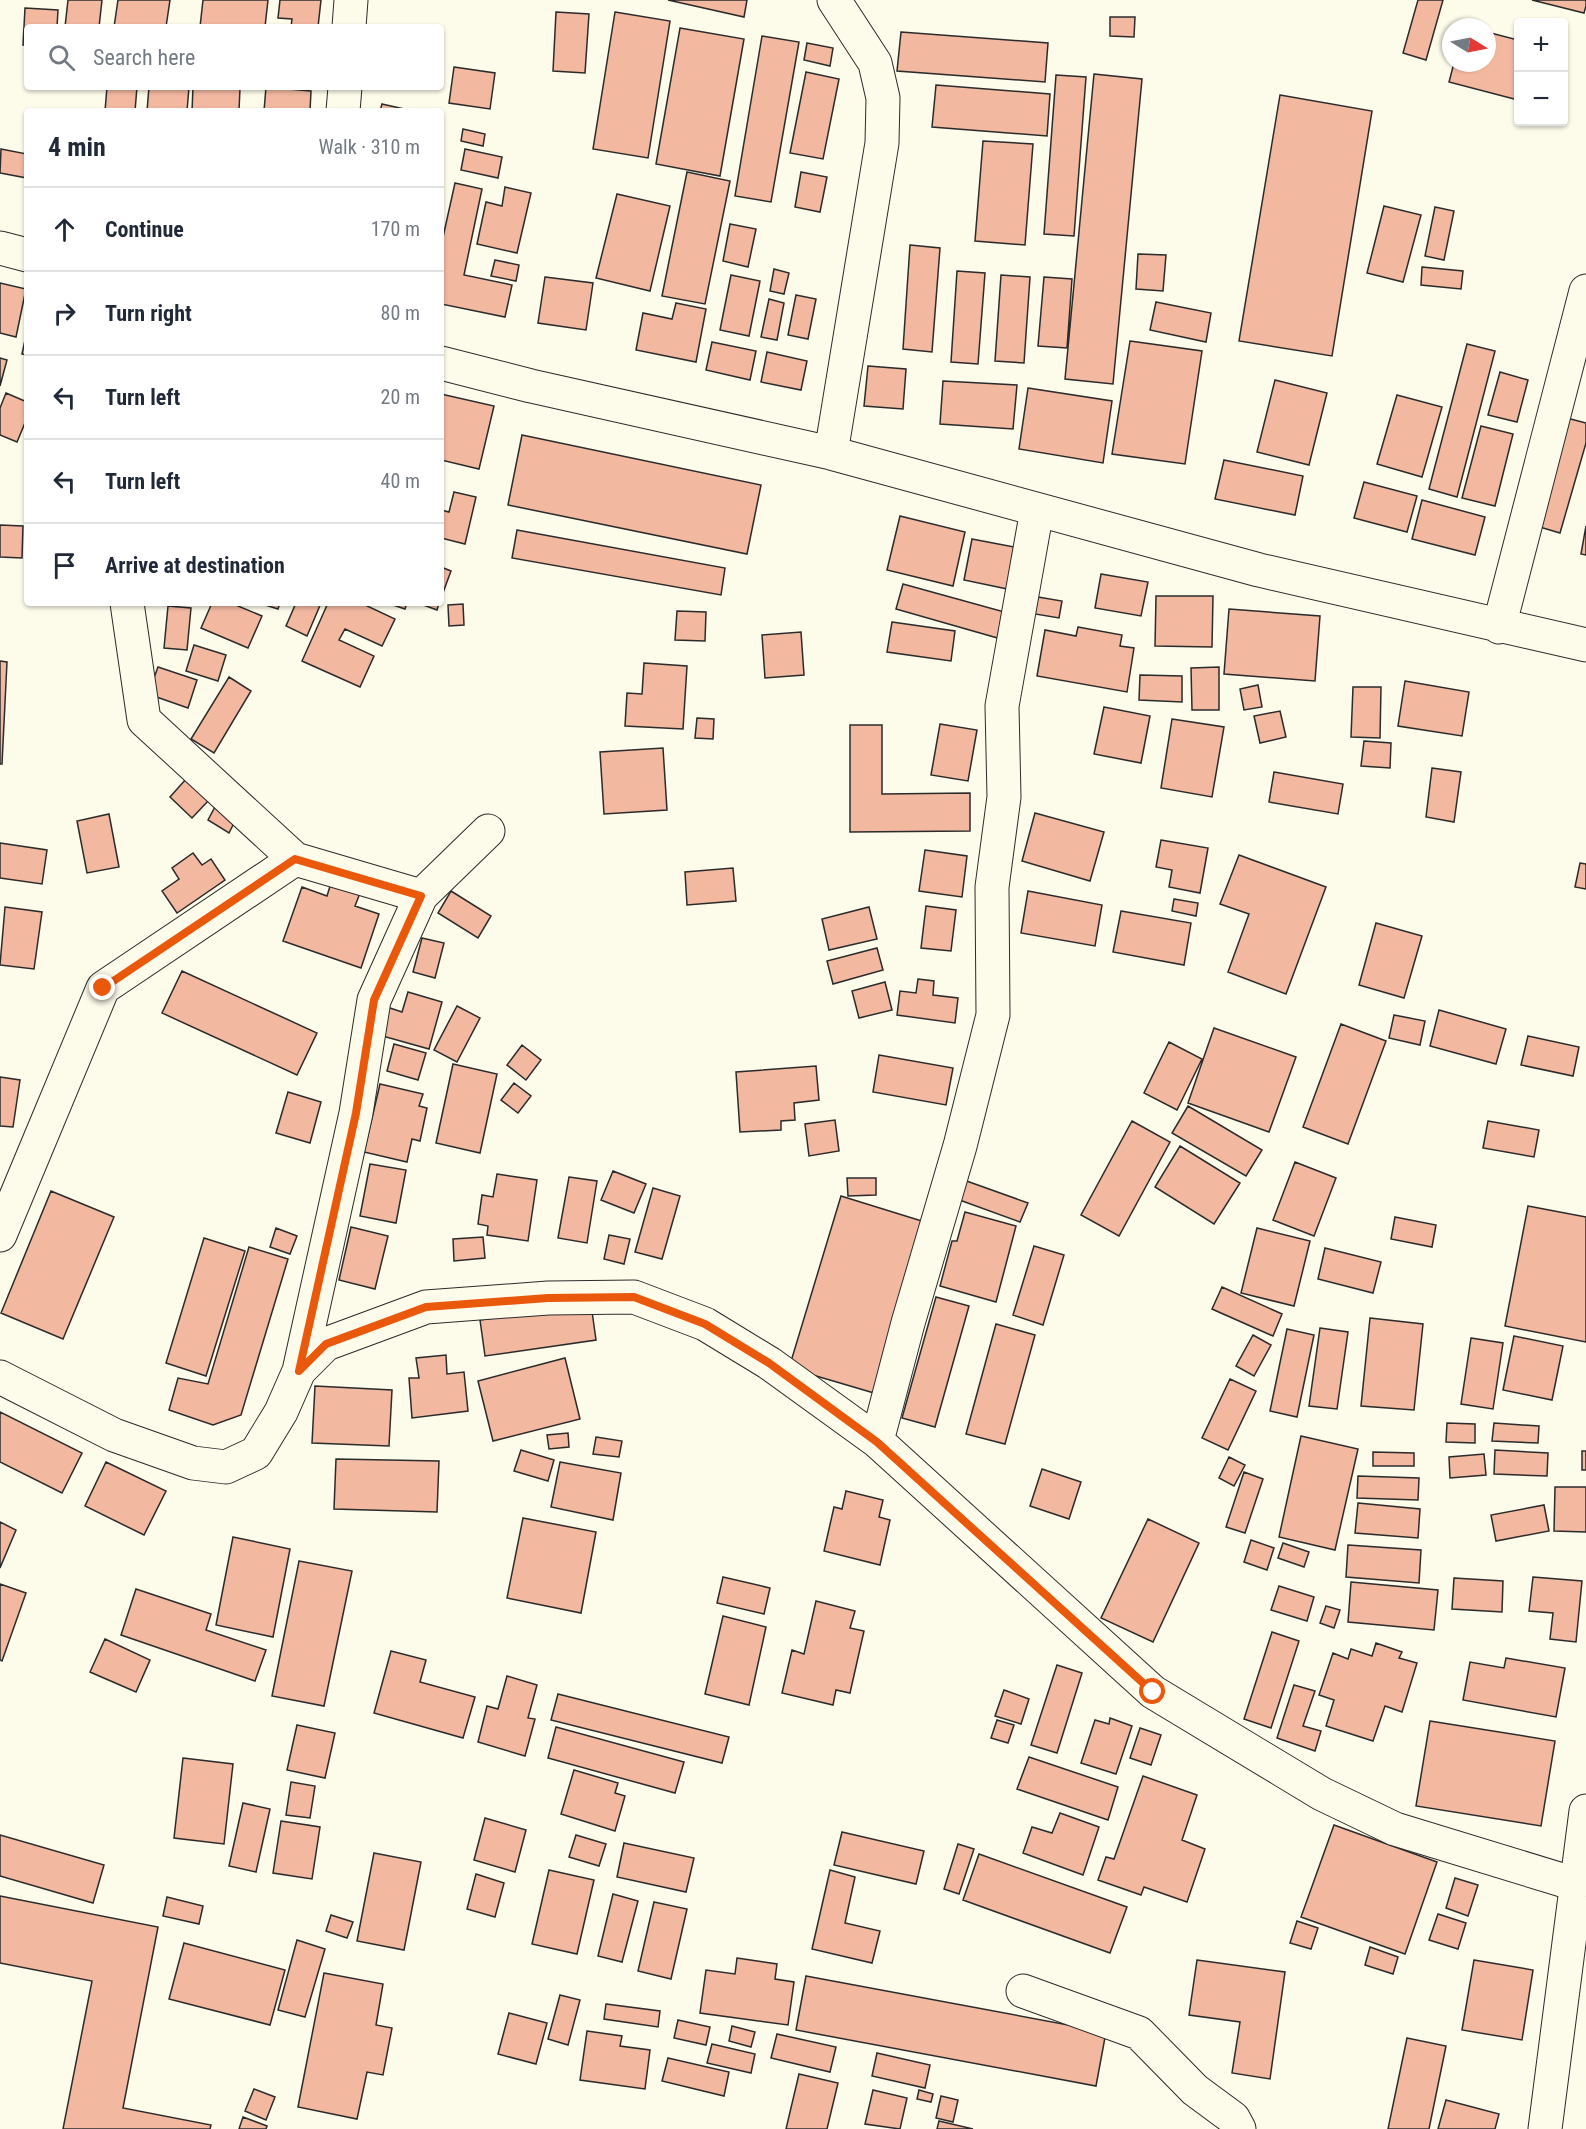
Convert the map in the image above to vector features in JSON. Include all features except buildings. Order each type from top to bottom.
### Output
[{"type":"street","points":[[349,24],[351,0]]},
{"type":"street","points":[[831,453],[882,143],[883,98],[875,63],[834,0]]},
{"type":"street","points":[[343,108],[345,90]]},
{"type":"street","points":[[0,248],[24,254]]},
{"type":"street","points":[[1499,627],[1586,291]]},
{"type":"street","points":[[444,364],[831,453],[1259,570],[1499,627],[1586,645]]},
{"type":"street","points":[[877,1442],[908,1323],[960,1146],[993,1015],[992,887],[1004,798],[1002,706],[1037,510]]},
{"type":"street","points":[[128,606],[144,720],[295,859],[421,896]]},
{"type":"street","points":[[0,1377],[114,1435],[193,1463],[226,1467],[256,1453],[282,1412],[299,1371],[356,1113],[374,1000],[421,896],[488,831]]},
{"type":"street","points":[[0,1235],[103,988],[295,859]]},
{"type":"street","points":[[299,1371],[326,1344],[426,1307],[548,1298],[634,1297],[705,1324],[769,1363],[877,1442],[1153,1692],[1322,1794],[1395,1829],[1575,1884]]},
{"type":"street","points":[[1545,2129],[1586,1811]]},
{"type":"street","points":[[1023,1991],[1139,2034],[1195,2090],[1233,2118],[1239,2129]]},
{"type":"route","points":[[103,988],[295,859],[421,896],[374,1000],[356,1113],[299,1371],[326,1344],[426,1307],[548,1298],[634,1297],[705,1324],[769,1363],[877,1442],[1153,1692]]}]
